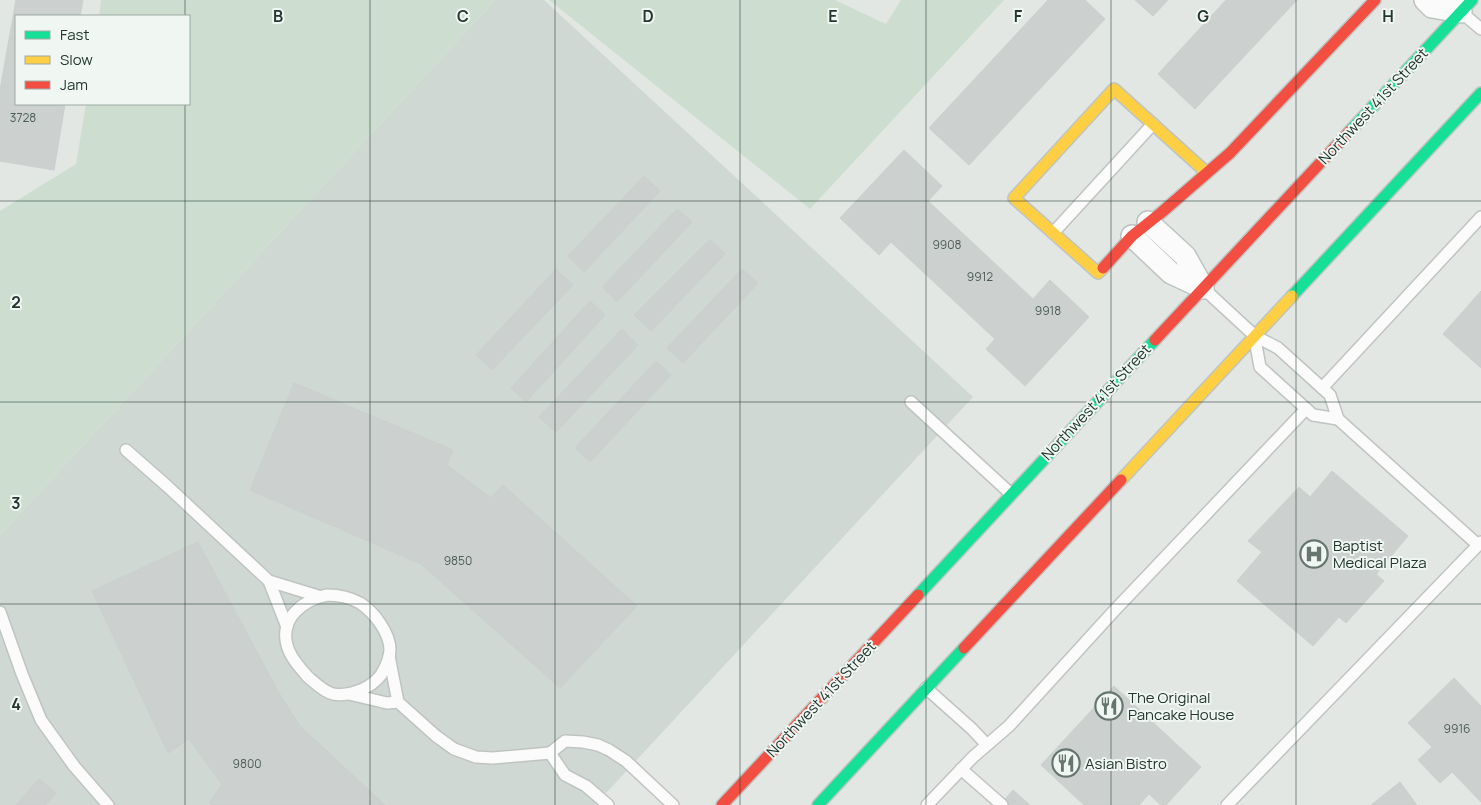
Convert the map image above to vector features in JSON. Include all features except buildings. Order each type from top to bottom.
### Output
[{"type":"main road","points":[[1207,174],[1114,89],[1014,198],[1098,273],[1140,229],[1207,174],[1230,153],[1375,0]]},
{"type":"main road","name":"Northwest 41st Street","points":[[722,805],[1203,288],[1463,4]]},
{"type":"main road","points":[[818,805],[1481,93]]},
{"type":"street","points":[[1425,0],[1432,7],[1463,4]]},
{"type":"street","points":[[1140,229],[1184,256],[1203,288]]},
{"type":"lane","points":[[1463,4],[1481,29]]},
{"type":"lane","points":[[1053,233],[1153,124]]},
{"type":"lane","points":[[1322,388],[1481,217]]},
{"type":"lane","points":[[1203,288],[1255,336],[1278,348],[1322,388],[1330,396],[1338,419],[1480,543],[1227,805]]},
{"type":"lane","points":[[1255,336],[1260,367],[1313,416],[1338,419]]},
{"type":"lane","points":[[911,402],[1010,494]]},
{"type":"lane","points":[[927,805],[973,757],[1009,726],[1120,605],[1306,409]]},
{"type":"lane","points":[[126,450],[269,580],[318,596]]},
{"type":"lane","points":[[269,580],[287,627]]},
{"type":"lane","points":[[348,694],[368,687],[382,673],[390,652],[389,641],[374,616],[362,605],[340,595],[318,596],[299,606],[290,617],[286,635],[287,646],[293,658],[306,675],[332,694],[348,694],[387,703],[398,702]]},
{"type":"lane","points":[[0,612],[41,720],[74,766],[108,805]]},
{"type":"lane","points":[[389,656],[398,702],[436,736],[454,749],[476,757],[493,758],[550,753],[565,741],[598,745],[626,760],[673,805]]},
{"type":"lane","points":[[926,688],[987,745]]},
{"type":"lane","points":[[550,753],[565,775],[586,786],[608,805]]},
{"type":"lane","points":[[962,769],[1002,805]]},
{"type":"shaded area","points":[[495,0],[544,0],[973,397],[595,805],[0,805],[0,535]]},
{"type":"green space","points":[[101,0],[495,0],[0,535],[0,211],[76,164],[86,105],[190,105],[190,15],[99,15]]},
{"type":"green space","points":[[549,0],[835,0],[886,24],[901,0],[1004,0],[810,209]]},
{"type":"traffic: fast","points":[[1350,131],[1472,0]]},
{"type":"traffic: fast","points":[[1292,296],[1481,93]]},
{"type":"traffic: fast","points":[[918,595],[1155,340]]},
{"type":"traffic: fast","points":[[818,805],[964,648]]},
{"type":"traffic: slow","points":[[1103,268],[1098,273],[1014,198],[1114,89],[1207,173]]},
{"type":"traffic: slow","points":[[1121,480],[1292,296]]},
{"type":"traffic: jam","points":[[1103,268],[1132,236],[1230,153],[1375,0]]},
{"type":"traffic: jam","points":[[1155,340],[1350,131]]},
{"type":"traffic: jam","points":[[964,648],[1121,480]]},
{"type":"traffic: jam","points":[[722,805],[918,595]]},
{"type":"place","name":"Baptist Medical Plaza","points":[[1314,554]]},
{"type":"place","name":"The Original Pancake House","points":[[1109,706]]},
{"type":"place","name":"Asian Bistro","points":[[1066,763]]}]
